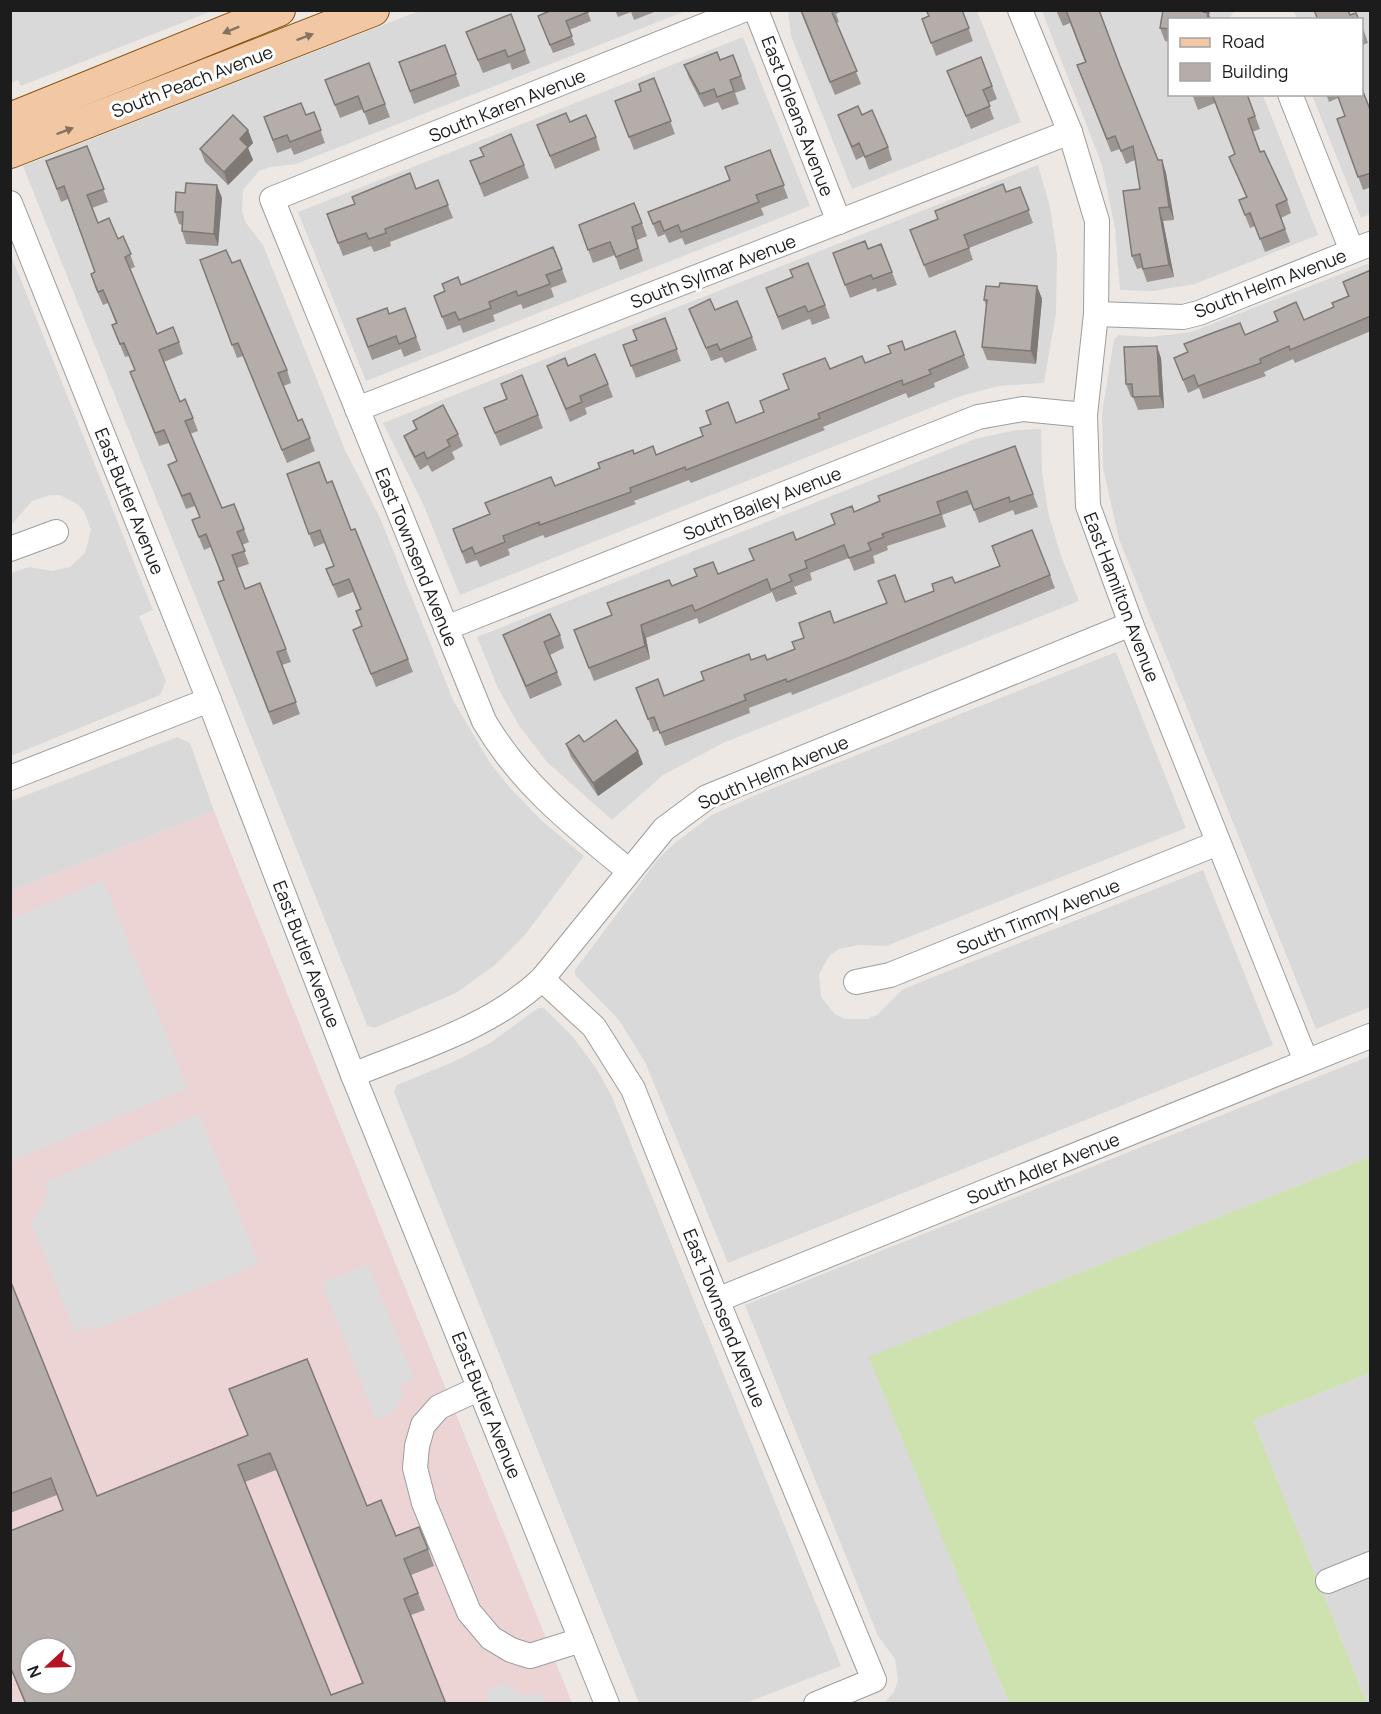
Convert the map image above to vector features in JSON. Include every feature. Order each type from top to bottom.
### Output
[{"type":"main road","name":"South Peach Avenue","points":[[10,119],[279,10]]},
{"type":"main road","name":"South Peach Avenue","points":[[10,152],[373,10]]},
{"type":"main road","points":[[10,101],[93,76],[115,76]]},
{"type":"street","name":"South Karen Avenue","points":[[272,199],[743,10]]},
{"type":"street","name":"East Orleans Avenue","points":[[756,10],[839,222]]},
{"type":"street","name":"East Hamilton Avenue","points":[[1020,10],[1070,132],[1097,221],[1096,314],[1085,415],[1088,506],[1131,624],[1306,1061]]},
{"type":"street","points":[[1291,96],[1361,248]]},
{"type":"street","name":"South Sylmar Avenue","points":[[357,409],[1070,132]]},
{"type":"street","name":"East Townsend Avenue","points":[[272,199],[484,721],[517,770],[559,814],[628,870]]},
{"type":"street","name":"East Butler Avenue","points":[[10,203],[209,700],[353,1075],[607,1704]]},
{"type":"street","name":"South Helm Avenue","points":[[1096,314],[1183,317],[1199,313],[1361,248]]},
{"type":"street","name":"South Bailey Avenue","points":[[446,628],[978,417],[1023,409],[1085,415]]},
{"type":"street","points":[[10,549],[56,532]]},
{"type":"street","name":"South Helm Avenue","points":[[353,1075],[478,1024],[511,1005],[542,979],[663,829],[707,797],[1131,624]]},
{"type":"street","points":[[10,778],[209,700]]},
{"type":"street","name":"South Timmy Avenue","points":[[856,982],[890,975],[1218,843]]},
{"type":"street","name":"East Townsend Avenue","points":[[542,979],[594,1027],[621,1066],[633,1089],[717,1300],[874,1680],[816,1704]]},
{"type":"street","name":"South Adler Avenue","points":[[717,1300],[1371,1036]]},
{"type":"street","points":[[480,1388],[439,1407],[423,1425],[417,1446],[415,1468],[419,1491],[469,1612],[491,1638],[511,1650],[530,1656],[581,1640]]},
{"type":"street","points":[[1328,1581],[1371,1564]]},
{"type":"shaded area","points":[[11,10],[212,11],[21,86],[18,80],[11,83]]},
{"type":"shaded area","points":[[419,11],[686,11],[296,164],[270,167],[259,171],[243,190],[242,212],[246,223],[263,245],[345,450],[380,518],[454,702],[490,763],[511,789],[542,821],[584,856],[525,935],[495,965],[456,993],[374,1028],[367,1025],[23,166]]},
{"type":"shaded area","points":[[788,11],[977,11],[1021,122],[852,189],[791,36]]},
{"type":"shaded area","points":[[1042,11],[1234,11],[1230,18],[1168,18],[1168,96],[1263,96],[1318,235],[1195,284],[1153,291],[1120,290],[1115,228],[1102,165]]},
{"type":"shaded area","points":[[1293,11],[1370,11],[1370,214],[1361,218],[1312,96],[1363,96],[1363,18],[1297,18]]},
{"type":"shaded area","points":[[743,37],[810,206],[366,381],[298,212]]},
{"type":"shaded area","points":[[1038,165],[1050,207],[1057,254],[1056,313],[1044,383],[998,386],[958,397],[460,595],[423,504],[383,423]]},
{"type":"shaded area","points":[[11,255],[153,610],[139,616],[166,681],[160,695],[11,756],[11,573],[29,567],[52,571],[70,567],[85,553],[91,530],[84,511],[77,504],[60,495],[50,495],[32,501],[11,525]]},
{"type":"shaded area","points":[[1370,263],[1370,1007],[1316,1029],[1119,539],[1103,468],[1102,413],[1114,339],[1119,335],[1150,337],[1191,332]]},
{"type":"shaded area","points":[[1041,429],[1042,472],[1048,512],[1060,553],[1079,601],[723,743],[663,775],[612,820],[547,762],[520,727],[498,688],[477,637],[975,439],[1016,430]]},
{"type":"shaded area","points":[[1116,652],[1186,828],[886,946],[859,945],[839,949],[830,955],[819,974],[821,997],[835,1014],[845,1019],[867,1019],[877,1015],[903,989],[1203,870],[1273,1045],[728,1263],[645,1062],[619,1020],[575,975],[575,970],[658,859],[676,842],[712,815],[756,795]]},
{"type":"shaded area","points":[[177,737],[190,743],[214,811],[11,891],[11,801]]},
{"type":"shaded area","points":[[214,811],[572,1703],[11,1704],[11,891]]},
{"type":"shaded area","points":[[103,880],[188,1088],[11,1161],[11,919]]},
{"type":"shaded area","points":[[538,1008],[544,1008],[573,1037],[598,1071],[612,1097],[841,1666],[746,1703],[639,1703],[394,1092],[397,1085],[453,1062],[490,1043]]},
{"type":"shaded area","points":[[1370,1056],[1370,1157],[870,1357],[1009,1703],[884,1703],[894,1692],[898,1681],[895,1659],[878,1636],[745,1305]]},
{"type":"shaded area","points":[[199,1114],[259,1264],[94,1330],[85,1325],[76,1335],[31,1221],[40,1210],[48,1192],[44,1183]]},
{"type":"shaded area","points":[[368,1264],[414,1378],[400,1385],[404,1395],[392,1413],[376,1420],[322,1283]]},
{"type":"shaded area","points":[[1370,1373],[1370,1703],[1367,1703],[1253,1420]]},
{"type":"shaded area","points":[[504,1683],[526,1697],[541,1692],[546,1703],[490,1703],[485,1691]]},
{"type":"green space","points":[[1370,1157],[1370,1373],[1253,1420],[1367,1703],[1009,1703],[869,1357]]},
{"type":"building","points":[[552,10],[587,10],[588,12],[566,21],[572,36],[550,45],[538,16]]},
{"type":"building","points":[[801,10],[831,10],[857,71],[830,82]]},
{"type":"building","points":[[926,10],[962,10],[969,28],[931,43],[922,19],[929,16]]},
{"type":"building","points":[[1066,10],[1099,10],[1158,160],[1162,160],[1169,207],[1159,208],[1169,265],[1143,269],[1140,254],[1132,256],[1123,191],[1140,189],[1133,146],[1121,151],[1115,136],[1107,139],[1077,65],[1086,62]]},
{"type":"building","points":[[1163,10],[1203,10],[1208,13],[1207,18],[1168,18],[1168,29],[1160,28]]},
{"type":"building","points":[[1314,10],[1348,10],[1350,15],[1356,13],[1358,18],[1317,18]]},
{"type":"building","points":[[511,14],[525,50],[508,57],[505,50],[478,60],[466,32]]},
{"type":"building","points":[[445,45],[456,74],[410,91],[399,62]]},
{"type":"building","points":[[717,52],[720,60],[733,55],[741,76],[730,80],[734,91],[717,97],[714,89],[700,94],[684,65]]},
{"type":"building","points":[[981,57],[992,86],[983,90],[990,106],[966,116],[947,71]]},
{"type":"building","points":[[369,63],[385,104],[364,112],[358,96],[335,105],[325,80]]},
{"type":"building","points":[[654,78],[671,121],[629,137],[615,101],[641,91],[639,84]]},
{"type":"building","points":[[1363,92],[1371,112],[1371,173],[1358,177],[1337,119],[1345,116],[1338,96],[1363,96]]},
{"type":"building","points":[[1213,96],[1248,96],[1255,116],[1248,119],[1260,152],[1264,151],[1287,200],[1276,205],[1285,229],[1260,239],[1250,213],[1245,215],[1239,200],[1247,197],[1229,157],[1235,154]]},
{"type":"building","points":[[301,103],[306,115],[314,112],[321,130],[290,142],[287,135],[273,140],[264,117]]},
{"type":"building","points":[[858,106],[862,115],[872,110],[888,147],[865,157],[859,143],[852,147],[838,115]]},
{"type":"building","points":[[566,113],[570,122],[586,115],[596,137],[550,156],[537,125]]},
{"type":"building","points":[[233,115],[248,130],[240,139],[248,147],[224,172],[200,149]]},
{"type":"building","points":[[511,134],[524,165],[480,184],[470,161],[484,156],[480,148]]},
{"type":"building","points":[[87,146],[104,189],[87,195],[98,223],[109,218],[118,239],[123,236],[131,254],[125,257],[157,334],[173,327],[179,342],[159,350],[180,402],[185,399],[193,418],[185,421],[222,508],[234,504],[244,529],[237,532],[245,551],[232,555],[245,589],[260,583],[286,649],[277,652],[296,702],[269,712],[218,582],[224,580],[206,534],[199,537],[192,520],[200,517],[190,493],[182,496],[168,465],[177,461],[164,430],[155,433],[130,372],[135,370],[124,343],[120,344],[112,325],[117,323],[103,290],[98,292],[91,274],[95,272],[64,186],[57,189],[46,161]]},
{"type":"building","points":[[770,150],[784,185],[756,195],[759,202],[681,232],[678,225],[664,231],[660,221],[653,224],[648,212],[730,180],[725,167]]},
{"type":"building","points":[[410,173],[416,189],[438,180],[448,205],[385,229],[386,233],[369,239],[366,233],[338,243],[327,214],[355,204],[352,197]]},
{"type":"building","points":[[186,183],[217,185],[214,234],[182,231],[183,212],[175,212],[176,192],[185,193]]},
{"type":"building","points":[[1003,184],[1006,192],[1020,187],[1029,210],[964,235],[969,248],[924,265],[910,230],[938,219],[935,211]]},
{"type":"building","points":[[634,203],[642,223],[632,227],[638,248],[616,257],[610,242],[588,250],[579,225]]},
{"type":"building","points":[[865,241],[868,249],[881,244],[892,272],[873,279],[871,275],[845,285],[833,253]]},
{"type":"building","points":[[553,247],[562,269],[546,275],[550,284],[518,296],[516,291],[489,302],[491,308],[459,320],[455,312],[442,317],[434,296],[445,291],[442,284],[458,277],[461,285]]},
{"type":"building","points":[[226,250],[232,263],[240,260],[287,370],[278,373],[298,421],[302,419],[310,438],[282,450],[238,343],[232,345],[200,260]]},
{"type":"building","points":[[808,263],[825,305],[808,312],[805,306],[778,317],[766,288],[793,277],[790,270]]},
{"type":"building","points":[[1371,270],[1371,316],[1290,350],[1289,346],[1260,359],[1261,363],[1198,386],[1194,375],[1183,380],[1174,358],[1188,352],[1184,344],[1240,323],[1245,335],[1278,321],[1274,312],[1296,302],[1304,320],[1334,307],[1332,303],[1349,296],[1343,282]]},
{"type":"building","points":[[1000,283],[1037,286],[1031,351],[982,347],[987,300],[984,300],[986,286],[999,287]]},
{"type":"building","points":[[710,299],[715,310],[737,301],[752,337],[720,350],[717,344],[706,348],[689,309]]},
{"type":"building","points":[[387,308],[389,314],[405,308],[416,337],[399,344],[396,336],[368,347],[357,319]]},
{"type":"building","points":[[665,318],[677,349],[631,366],[623,345],[637,340],[633,330]]},
{"type":"building","points":[[955,331],[964,355],[929,370],[931,374],[903,385],[902,380],[818,414],[820,418],[686,470],[685,467],[630,488],[631,492],[503,536],[505,542],[475,554],[472,547],[462,552],[453,529],[490,514],[485,503],[551,477],[555,486],[600,468],[598,463],[633,450],[634,454],[653,446],[656,455],[703,436],[700,428],[711,424],[706,411],[728,402],[736,423],[764,412],[760,401],[789,389],[783,374],[825,358],[830,369],[862,356],[865,363],[891,353],[888,346],[902,341],[905,350]]},
{"type":"building","points":[[1157,346],[1160,396],[1133,397],[1132,384],[1126,384],[1124,347]]},
{"type":"building","points":[[595,354],[608,384],[580,396],[582,402],[566,409],[547,366],[565,358],[568,366]]},
{"type":"building","points":[[522,375],[538,415],[495,433],[484,408],[507,399],[501,384]]},
{"type":"building","points":[[443,405],[458,434],[447,440],[450,446],[427,459],[424,452],[415,457],[404,436],[417,429],[413,421]]},
{"type":"building","points":[[1015,446],[1033,494],[1010,502],[1009,497],[974,510],[967,491],[937,502],[941,514],[882,534],[884,537],[868,543],[871,550],[849,558],[844,545],[805,561],[807,568],[789,575],[792,581],[771,590],[767,579],[695,611],[692,605],[641,625],[645,646],[589,668],[574,630],[612,615],[607,603],[669,580],[672,586],[697,576],[694,569],[713,562],[718,574],[754,560],[749,549],[793,532],[796,540],[835,524],[831,514],[852,506],[854,512],[880,501],[878,496]]},
{"type":"building","points":[[319,462],[327,483],[332,481],[351,530],[355,529],[408,659],[371,674],[353,630],[362,626],[356,611],[361,609],[349,579],[333,585],[326,569],[334,566],[320,530],[309,534],[287,474]]},
{"type":"building","points":[[1032,530],[1050,575],[787,682],[786,679],[744,695],[746,700],[660,733],[654,717],[648,719],[636,688],[658,679],[664,696],[704,680],[701,672],[749,654],[751,660],[765,655],[767,660],[795,649],[792,642],[804,638],[799,623],[830,611],[834,623],[887,603],[878,581],[895,575],[905,602],[934,591],[932,584],[952,577],[955,583],[1000,566],[992,546]]},
{"type":"building","points":[[550,614],[560,635],[544,642],[557,672],[526,686],[503,635]]},
{"type":"building","points":[[616,720],[638,751],[593,783],[566,744],[579,735],[584,742]]},
{"type":"building","points":[[10,1280],[97,1496],[248,1435],[229,1389],[307,1359],[367,1506],[381,1500],[396,1536],[419,1527],[428,1549],[404,1559],[418,1593],[404,1599],[446,1704],[26,1704],[23,1696],[78,1696],[78,1636],[18,1636],[18,1685],[10,1666],[10,1531],[63,1510],[51,1478],[10,1494]],"holes":[[[270,1453],[363,1683],[331,1695],[238,1465]]]}]
